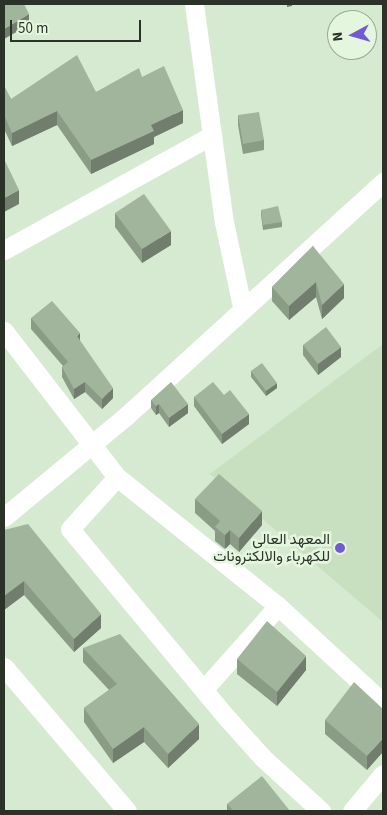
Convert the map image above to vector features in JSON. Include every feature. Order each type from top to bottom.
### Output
[{"type":"street","points":[[194,4],[224,222],[242,307]]},
{"type":"street","points":[[4,250],[212,135]]},
{"type":"street","points":[[4,518],[126,416],[242,307],[383,182]]},
{"type":"street","points":[[4,331],[90,445],[117,477],[278,606],[383,703]]},
{"type":"street","points":[[117,477],[70,529],[263,758],[321,811]]},
{"type":"street","points":[[204,689],[278,606]]},
{"type":"street","points":[[4,667],[127,811]]},
{"type":"street","points":[[352,811],[383,774]]},
{"type":"shaded area","name":"المعهد العالي للكهرباء والالكترونات","points":[[383,344],[383,622],[210,474]]},
{"type":"building","points":[[4,4],[24,4],[29,14],[4,29]]},
{"type":"building","points":[[77,55],[96,92],[139,68],[142,77],[164,66],[183,110],[151,125],[154,131],[91,160],[57,111],[12,133],[4,115],[4,86],[11,99]]},
{"type":"building","points":[[259,112],[264,140],[243,144],[238,115]]},
{"type":"building","points":[[4,159],[19,190],[4,198]]},
{"type":"building","points":[[144,194],[171,231],[142,249],[115,213]]},
{"type":"building","points":[[278,206],[282,222],[263,225],[261,210]]},
{"type":"building","points":[[313,246],[344,284],[322,305],[316,282],[289,306],[272,287]]},
{"type":"building","points":[[52,301],[80,333],[77,336],[113,388],[102,399],[85,382],[74,389],[62,367],[68,362],[31,318]]},
{"type":"building","points":[[326,327],[341,347],[318,364],[303,345]]},
{"type":"building","points":[[262,363],[277,383],[266,391],[251,371]]},
{"type":"building","points":[[171,382],[188,404],[169,418],[159,404],[156,406],[151,400]]},
{"type":"building","points":[[213,382],[224,395],[230,390],[249,414],[222,434],[194,397]]},
{"type":"building","points":[[219,474],[262,511],[239,538],[230,530],[225,535],[215,527],[220,521],[195,499]]},
{"type":"building","points":[[28,524],[101,614],[74,639],[24,581],[4,596],[4,530]]},
{"type":"building","points":[[267,621],[306,656],[277,692],[237,659]]},
{"type":"building","points":[[120,634],[199,724],[168,754],[144,727],[113,749],[84,708],[117,684],[83,648]]},
{"type":"building","points":[[354,682],[383,709],[383,738],[367,756],[325,720]]},
{"type":"building","points":[[262,776],[290,811],[229,811],[232,809],[227,804]]},
{"type":"place","name":"المعهد العالي للكهرباء والالكترونات","points":[[340,548]]}]
